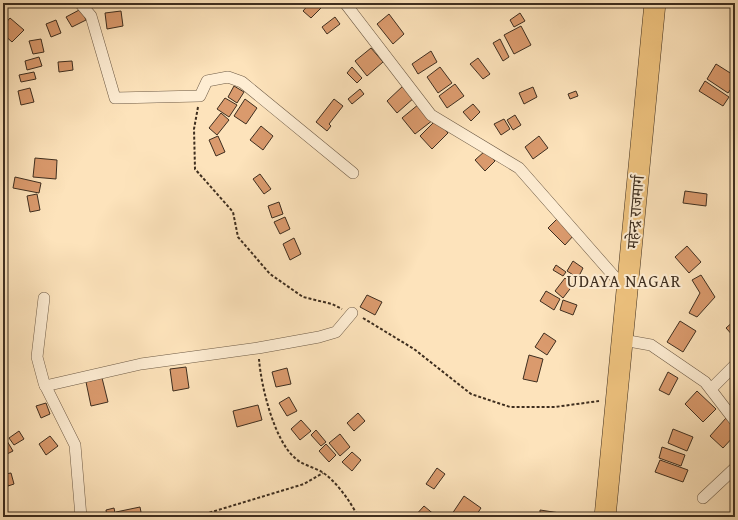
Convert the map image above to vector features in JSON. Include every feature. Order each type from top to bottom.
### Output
[{"type":"highway","name":"महेन्द्र राजमार्ग","points":[[605,517],[655,3]]},
{"type":"street","points":[[80,3],[92,16],[114,98],[200,96],[207,81],[228,77],[242,82],[354,173]]},
{"type":"street","points":[[345,3],[430,115],[519,168],[628,291]]},
{"type":"street","points":[[44,298],[37,357],[46,386],[75,446],[81,517]]},
{"type":"street","points":[[46,386],[141,364],[258,348],[336,332],[352,313]]},
{"type":"street","points":[[623,340],[652,345],[705,382],[735,421]]},
{"type":"street","points":[[711,389],[735,365]]},
{"type":"street","points":[[702,498],[735,468]]},
{"type":"path","points":[[200,96],[194,129],[195,169],[233,212],[238,236],[270,274],[303,297],[332,304],[352,313],[414,349],[471,394],[510,407],[555,407],[598,401],[616,402]]},
{"type":"path","points":[[258,348],[260,381],[274,423],[287,450],[296,459],[323,473],[351,502],[358,517]]},
{"type":"path","points":[[195,517],[304,484],[323,473]]},
{"type":"building","points":[[310,3],[318,3],[322,7],[311,18],[303,11]]},
{"type":"building","points":[[81,9],[86,20],[72,27],[66,17]]},
{"type":"building","points":[[121,11],[123,26],[107,29],[105,13]]},
{"type":"building","points":[[520,13],[525,21],[514,27],[510,20]]},
{"type":"building","points":[[389,14],[404,34],[393,44],[377,24]]},
{"type":"building","points":[[335,17],[340,24],[327,34],[322,27]]},
{"type":"building","points":[[10,18],[24,30],[12,42],[3,34],[3,26]]},
{"type":"building","points":[[56,20],[61,33],[51,37],[46,24]]},
{"type":"building","points":[[521,26],[531,45],[514,54],[504,35]]},
{"type":"building","points":[[41,39],[44,52],[33,54],[29,41]]},
{"type":"building","points":[[500,39],[509,57],[503,61],[493,43]]},
{"type":"building","points":[[371,48],[383,62],[367,76],[355,61]]},
{"type":"building","points":[[431,51],[437,62],[418,74],[412,64]]},
{"type":"building","points":[[39,57],[42,66],[27,70],[25,61]]},
{"type":"building","points":[[478,58],[490,74],[483,79],[470,64]]},
{"type":"building","points":[[72,61],[73,70],[59,72],[58,62]]},
{"type":"building","points":[[716,64],[735,76],[735,83],[728,93],[707,79]]},
{"type":"building","points":[[352,67],[362,78],[357,83],[347,73]]},
{"type":"building","points":[[440,67],[452,83],[438,93],[427,77]]},
{"type":"building","points":[[34,72],[36,79],[21,82],[19,75]]},
{"type":"building","points":[[705,81],[729,97],[723,106],[699,91]]},
{"type":"building","points":[[455,84],[464,96],[447,108],[439,96]]},
{"type":"building","points":[[404,85],[415,97],[397,113],[387,101]]},
{"type":"building","points":[[234,86],[244,92],[237,103],[228,97]]},
{"type":"building","points":[[533,87],[537,97],[524,104],[519,93]]},
{"type":"building","points":[[30,88],[34,102],[21,105],[18,91]]},
{"type":"building","points":[[360,89],[364,94],[352,104],[348,99]]},
{"type":"building","points":[[576,91],[578,96],[570,99],[568,94]]},
{"type":"building","points":[[225,98],[237,105],[229,117],[217,109]]},
{"type":"building","points":[[245,99],[257,108],[246,124],[234,116]]},
{"type":"building","points":[[334,99],[343,106],[329,124],[331,126],[327,131],[316,122]]},
{"type":"building","points":[[419,104],[433,120],[415,134],[402,118]]},
{"type":"building","points":[[473,104],[480,112],[471,121],[463,112]]},
{"type":"building","points":[[221,113],[229,120],[217,135],[209,128]]},
{"type":"building","points":[[515,115],[521,125],[513,130],[507,120]]},
{"type":"building","points":[[504,119],[510,129],[501,135],[494,124]]},
{"type":"building","points":[[436,120],[448,133],[432,149],[420,136]]},
{"type":"building","points":[[261,126],[273,136],[263,150],[250,140]]},
{"type":"building","points":[[218,136],[225,152],[216,156],[209,140]]},
{"type":"building","points":[[539,136],[548,148],[533,159],[525,147]]},
{"type":"building","points":[[485,151],[495,161],[485,171],[475,160]]},
{"type":"building","points":[[35,158],[57,160],[56,179],[33,177]]},
{"type":"building","points":[[260,174],[271,189],[264,194],[253,179]]},
{"type":"building","points":[[15,177],[41,183],[39,193],[13,188]]},
{"type":"building","points":[[685,191],[707,194],[706,206],[683,203]]},
{"type":"building","points":[[37,194],[40,210],[30,212],[27,196]]},
{"type":"building","points":[[279,202],[283,214],[272,218],[268,206]]},
{"type":"building","points":[[285,217],[290,229],[280,234],[274,222]]},
{"type":"building","points":[[558,218],[574,235],[565,245],[548,228]]},
{"type":"building","points":[[294,238],[301,254],[290,260],[283,244]]},
{"type":"building","points":[[687,246],[701,262],[689,273],[675,257]]},
{"type":"building","points":[[573,261],[583,268],[578,278],[567,271]]},
{"type":"building","points":[[556,265],[566,272],[563,276],[553,270]]},
{"type":"building","points":[[701,275],[715,297],[697,317],[689,313],[700,293],[692,280]]},
{"type":"building","points":[[565,278],[573,285],[563,298],[555,291]]},
{"type":"building","points":[[546,291],[560,299],[554,310],[540,301]]},
{"type":"building","points":[[367,295],[382,302],[375,315],[360,307]]},
{"type":"building","points":[[563,300],[577,305],[573,315],[560,310]]},
{"type":"building","points":[[735,320],[735,338],[726,328]]},
{"type":"building","points":[[680,321],[696,331],[683,352],[667,342]]},
{"type":"building","points":[[544,333],[556,341],[547,355],[535,347]]},
{"type":"building","points":[[529,355],[543,359],[537,382],[523,379]]},
{"type":"building","points":[[186,367],[189,388],[173,391],[170,369]]},
{"type":"building","points":[[287,368],[291,384],[276,387],[272,372]]},
{"type":"building","points":[[668,372],[678,378],[669,395],[659,390]]},
{"type":"building","points":[[102,378],[108,402],[91,406],[86,382]]},
{"type":"building","points":[[697,391],[716,409],[703,422],[685,404]]},
{"type":"building","points":[[289,397],[297,411],[287,416],[279,403]]},
{"type":"building","points":[[46,403],[50,414],[41,418],[36,406]]},
{"type":"building","points":[[258,405],[262,420],[237,427],[233,411]]},
{"type":"building","points":[[358,413],[365,421],[354,431],[347,423]]},
{"type":"building","points":[[726,418],[735,427],[735,435],[723,448],[710,436]]},
{"type":"building","points":[[301,420],[311,431],[300,440],[291,429]]},
{"type":"building","points":[[673,429],[693,437],[687,451],[668,443]]},
{"type":"building","points":[[316,430],[326,442],[321,446],[311,435]]},
{"type":"building","points":[[19,431],[24,439],[14,445],[9,438]]},
{"type":"building","points":[[340,434],[350,447],[340,456],[329,443]]},
{"type":"building","points":[[50,436],[58,446],[46,455],[39,444]]},
{"type":"building","points":[[7,441],[13,451],[3,456],[3,443]]},
{"type":"building","points":[[326,444],[336,455],[329,462],[319,451]]},
{"type":"building","points":[[662,447],[685,455],[681,466],[659,458]]},
{"type":"building","points":[[352,452],[361,460],[352,471],[342,462]]},
{"type":"building","points":[[660,460],[688,470],[683,482],[655,472]]},
{"type":"building","points":[[437,468],[445,474],[434,489],[426,484]]},
{"type":"building","points":[[11,473],[14,484],[8,486],[5,474]]},
{"type":"building","points":[[464,496],[481,508],[475,517],[450,517]]},
{"type":"building","points":[[424,506],[436,516],[436,517],[414,517]]},
{"type":"building","points":[[140,507],[142,517],[117,517],[116,512]]},
{"type":"building","points":[[114,508],[116,517],[107,517],[106,510]]},
{"type":"building","points":[[540,510],[560,513],[560,517],[540,517]]},
{"type":"district","name":"UDAYA NAGAR","points":[[624,280]]}]
